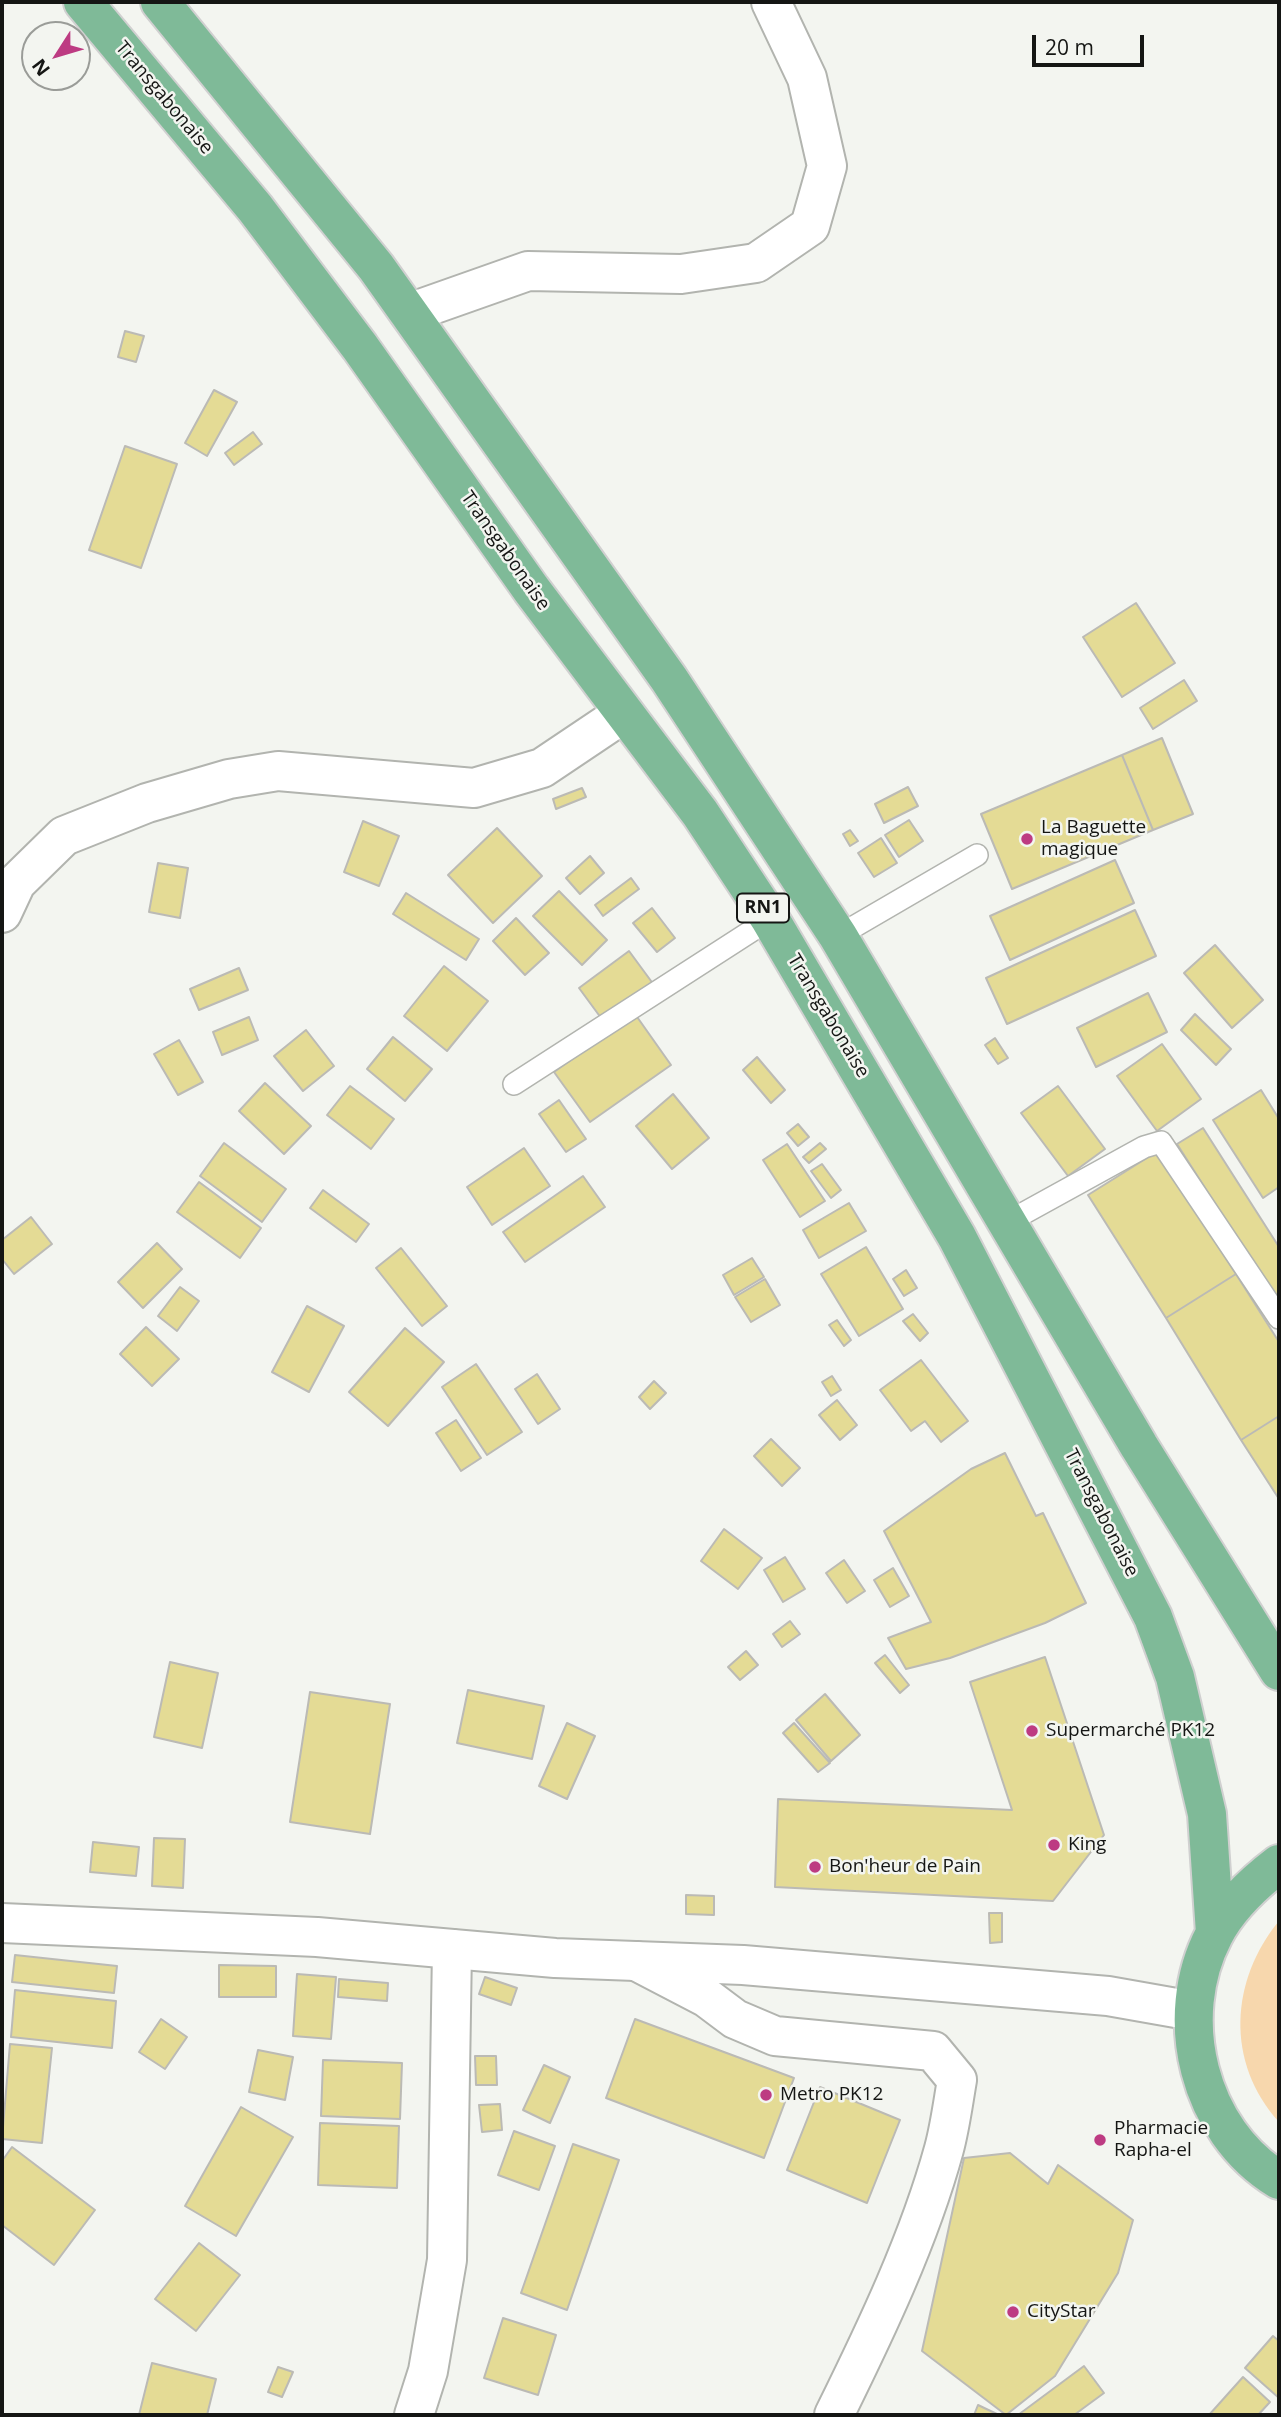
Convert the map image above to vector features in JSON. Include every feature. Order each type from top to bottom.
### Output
[{"type":"highway","name":"Transgabonaise","points":[[83,2],[255,208],[700,813],[770,919],[957,1237],[1153,1617],[1175,1677],[1205,1801],[1212,1861],[1215,1933]]},
{"type":"highway","name":"RN1","points":[[160,2],[254,114],[409,313],[669,679],[838,936],[917,1065],[1006,1223],[1139,1446],[1279,1671]]},
{"type":"highway","points":[[1279,1864],[1242,1895],[1215,1933],[1199,1971],[1193,2011],[1198,2070],[1222,2124],[1260,2168],[1279,2180]]},
{"type":"street","points":[[409,313],[528,271],[681,274],[756,263],[810,226],[827,166],[807,78],[771,2]]},
{"type":"street","points":[[2,913],[16,883],[64,836],[147,803],[229,779],[278,771],[474,788],[542,768],[624,713]]},
{"type":"street","points":[[2,1923],[317,1937],[452,1949],[743,1965],[1108,1996],[1193,2011]]},
{"type":"street","points":[[414,2415],[428,2371],[447,2260],[452,1949]]},
{"type":"street","points":[[636,1961],[707,1998],[735,2019],[775,2036],[933,2051],[957,2080],[944,2148],[918,2224],[870,2342],[834,2415]]},
{"type":"lane","points":[[838,936],[977,855]]},
{"type":"lane","points":[[514,1084],[770,919]]},
{"type":"lane","points":[[1006,1223],[1144,1147],[1161,1142],[1279,1318]]},
{"type":"shaded area","points":[[1279,1921],[1279,2122],[1261,2099],[1249,2074],[1242,2048],[1240,2022],[1243,1995],[1251,1969],[1263,1944]]},
{"type":"building","points":[[125,331],[144,336],[136,362],[118,357]]},
{"type":"building","points":[[214,390],[237,402],[207,456],[185,443]]},
{"type":"building","points":[[253,432],[262,444],[234,465],[225,453]]},
{"type":"building","points":[[125,446],[177,464],[141,568],[89,550]]},
{"type":"building","points":[[1136,603],[1175,663],[1122,697],[1083,637]]},
{"type":"building","points":[[1184,680],[1197,701],[1153,729],[1140,708]]},
{"type":"building","points":[[1162,738],[1193,814],[1153,830],[1122,755]]},
{"type":"building","points":[[1122,755],[1153,830],[1012,889],[981,814]]},
{"type":"building","points":[[908,787],[918,806],[884,823],[875,804]]},
{"type":"building","points":[[582,788],[586,797],[556,809],[553,799]]},
{"type":"building","points":[[909,820],[923,841],[899,857],[885,835]]},
{"type":"building","points":[[363,821],[399,836],[379,886],[344,872]]},
{"type":"building","points":[[497,828],[542,876],[493,923],[448,875]]},
{"type":"building","points":[[850,830],[858,841],[850,846],[843,834]]},
{"type":"building","points":[[881,838],[897,863],[874,877],[858,853]]},
{"type":"building","points":[[590,856],[604,873],[580,894],[566,878]]},
{"type":"building","points":[[1115,860],[1134,903],[1010,960],[990,916]]},
{"type":"building","points":[[158,863],[188,868],[180,918],[149,912]]},
{"type":"building","points":[[631,878],[639,889],[603,916],[595,905]]},
{"type":"building","points":[[559,891],[607,940],[582,965],[533,916]]},
{"type":"building","points":[[406,893],[479,939],[466,960],[393,914]]},
{"type":"building","points":[[652,908],[675,938],[657,952],[633,923]]},
{"type":"building","points":[[1135,910],[1156,956],[1007,1024],[986,978]]},
{"type":"building","points":[[516,918],[549,953],[525,975],[493,941]]},
{"type":"building","points":[[1215,945],[1263,1000],[1232,1028],[1184,973]]},
{"type":"building","points":[[629,951],[654,985],[604,1022],[579,988]]},
{"type":"building","points":[[444,966],[488,1001],[447,1051],[404,1016]]},
{"type":"building","points":[[239,968],[248,990],[199,1010],[190,989]]},
{"type":"building","points":[[1148,993],[1167,1032],[1096,1067],[1077,1028]]},
{"type":"building","points":[[635,1014],[671,1065],[590,1122],[554,1072]]},
{"type":"building","points":[[1195,1014],[1231,1049],[1216,1065],[1181,1030]]},
{"type":"building","points":[[249,1017],[258,1040],[222,1055],[213,1032]]},
{"type":"building","points":[[306,1030],[334,1066],[303,1091],[274,1056]]},
{"type":"building","points":[[393,1037],[432,1069],[405,1101],[367,1069]]},
{"type":"building","points":[[995,1038],[1008,1058],[998,1064],[985,1045]]},
{"type":"building","points":[[179,1040],[203,1082],[178,1095],[154,1054]]},
{"type":"building","points":[[1162,1044],[1201,1099],[1157,1131],[1117,1076]]},
{"type":"building","points":[[757,1057],[785,1090],[771,1103],[743,1070]]},
{"type":"building","points":[[265,1083],[311,1126],[284,1154],[239,1111]]},
{"type":"building","points":[[350,1086],[394,1119],[371,1149],[327,1115]]},
{"type":"building","points":[[1058,1086],[1105,1149],[1068,1176],[1021,1113]]},
{"type":"building","points":[[1261,1090],[1279,1119],[1279,1187],[1263,1198],[1213,1120]]},
{"type":"building","points":[[673,1094],[709,1138],[672,1169],[636,1126]]},
{"type":"building","points":[[559,1100],[586,1139],[566,1152],[539,1114]]},
{"type":"building","points":[[798,1124],[809,1137],[798,1146],[787,1133]]},
{"type":"building","points":[[1203,1128],[1279,1247],[1279,1304],[1177,1144]]},
{"type":"building","points":[[224,1143],[286,1189],[262,1222],[200,1176]]},
{"type":"building","points":[[820,1143],[826,1149],[809,1163],[803,1157]]},
{"type":"building","points":[[787,1144],[825,1201],[800,1217],[763,1160]]},
{"type":"building","points":[[524,1148],[550,1186],[492,1225],[467,1187]]},
{"type":"building","points":[[1158,1151],[1236,1274],[1166,1318],[1088,1195]]},
{"type":"building","points":[[822,1164],[841,1190],[831,1198],[811,1171]]},
{"type":"building","points":[[583,1176],[605,1207],[525,1262],[503,1232]]},
{"type":"building","points":[[199,1182],[261,1228],[240,1258],[177,1212]]},
{"type":"building","points":[[323,1190],[369,1224],[356,1242],[310,1208]]},
{"type":"building","points":[[849,1203],[866,1231],[819,1258],[803,1230]]},
{"type":"building","points":[[31,1217],[52,1244],[14,1274],[2,1259],[2,1240]]},
{"type":"building","points":[[157,1243],[182,1269],[143,1308],[118,1282]]},
{"type":"building","points":[[866,1247],[903,1309],[859,1336],[821,1274]]},
{"type":"building","points":[[401,1248],[447,1306],[422,1326],[376,1268]]},
{"type":"building","points":[[752,1258],[764,1277],[734,1295],[723,1275]]},
{"type":"building","points":[[906,1270],[917,1288],[904,1296],[893,1279]]},
{"type":"building","points":[[1236,1274],[1279,1342],[1279,1416],[1241,1440],[1166,1318]]},
{"type":"building","points":[[765,1279],[780,1305],[751,1322],[735,1297]]},
{"type":"building","points":[[180,1287],[199,1301],[177,1331],[158,1316]]},
{"type":"building","points":[[307,1306],[344,1326],[309,1392],[272,1372]]},
{"type":"building","points":[[913,1314],[928,1333],[920,1341],[903,1321]]},
{"type":"building","points":[[837,1320],[851,1340],[844,1346],[829,1325]]},
{"type":"building","points":[[146,1327],[179,1359],[152,1386],[120,1354]]},
{"type":"building","points":[[405,1328],[444,1362],[388,1426],[349,1392]]},
{"type":"building","points":[[921,1360],[968,1421],[941,1442],[925,1421],[911,1431],[880,1390]]},
{"type":"building","points":[[476,1364],[522,1432],[487,1455],[442,1387]]},
{"type":"building","points":[[537,1374],[560,1409],[538,1424],[515,1389]]},
{"type":"building","points":[[832,1376],[841,1390],[831,1396],[822,1382]]},
{"type":"building","points":[[654,1381],[666,1393],[650,1409],[639,1397]]},
{"type":"building","points":[[837,1400],[857,1425],[840,1440],[819,1415]]},
{"type":"building","points":[[1279,1416],[1279,1499],[1241,1440]]},
{"type":"building","points":[[456,1420],[481,1458],[461,1471],[436,1433]]},
{"type":"building","points":[[771,1439],[800,1468],[782,1486],[754,1456]]},
{"type":"building","points":[[1005,1453],[1036,1516],[1043,1513],[1086,1603],[1045,1623],[950,1658],[906,1669],[888,1638],[931,1622],[884,1531],[971,1469]]},
{"type":"building","points":[[724,1529],[762,1558],[738,1589],[701,1561]]},
{"type":"building","points":[[785,1557],[805,1589],[783,1602],[764,1570]]},
{"type":"building","points":[[844,1560],[865,1591],[847,1603],[826,1573]]},
{"type":"building","points":[[893,1568],[909,1596],[890,1607],[874,1580]]},
{"type":"building","points":[[790,1621],[800,1634],[782,1647],[773,1634]]},
{"type":"building","points":[[746,1651],[758,1665],[740,1680],[728,1667]]},
{"type":"building","points":[[885,1655],[909,1685],[900,1693],[875,1663]]},
{"type":"building","points":[[1045,1657],[1104,1835],[1053,1901],[775,1887],[778,1799],[1012,1810],[970,1682]]},
{"type":"building","points":[[170,1662],[218,1673],[202,1748],[154,1737]]},
{"type":"building","points":[[468,1690],[544,1706],[532,1759],[457,1743]]},
{"type":"building","points":[[310,1692],[390,1704],[370,1834],[290,1822]]},
{"type":"building","points":[[825,1694],[860,1735],[831,1761],[796,1720]]},
{"type":"building","points":[[567,1723],[595,1736],[567,1799],[539,1786]]},
{"type":"building","points":[[794,1723],[830,1763],[818,1772],[783,1733]]},
{"type":"building","points":[[154,1838],[185,1839],[183,1888],[152,1886]]},
{"type":"building","points":[[93,1842],[139,1847],[136,1876],[90,1872]]},
{"type":"building","points":[[686,1895],[714,1896],[714,1915],[686,1914]]},
{"type":"building","points":[[989,1913],[1002,1913],[1002,1942],[990,1943]]},
{"type":"building","points":[[15,1955],[117,1966],[114,1993],[12,1982]]},
{"type":"building","points":[[219,1965],[276,1966],[276,1997],[219,1997]]},
{"type":"building","points":[[297,1974],[336,1977],[331,2039],[293,2036]]},
{"type":"building","points":[[485,1977],[517,1988],[511,2005],[479,1994]]},
{"type":"building","points":[[339,1979],[388,1983],[387,2001],[338,1997]]},
{"type":"building","points":[[15,1990],[116,2001],[112,2048],[11,2037]]},
{"type":"building","points":[[161,2019],[187,2037],[165,2069],[139,2052]]},
{"type":"building","points":[[635,2019],[794,2078],[764,2158],[606,2098]]},
{"type":"building","points":[[10,2044],[52,2048],[42,2143],[2,2139]]},
{"type":"building","points":[[258,2050],[293,2057],[285,2100],[249,2092]]},
{"type":"building","points":[[475,2056],[496,2056],[497,2085],[476,2085]]},
{"type":"building","points":[[323,2060],[402,2063],[400,2119],[321,2116]]},
{"type":"building","points":[[544,2065],[570,2077],[550,2123],[523,2110]]},
{"type":"building","points":[[820,2087],[900,2120],[867,2203],[787,2170]]},
{"type":"building","points":[[500,2104],[502,2130],[482,2132],[479,2105]]},
{"type":"building","points":[[241,2107],[293,2137],[236,2236],[185,2206]]},
{"type":"building","points":[[320,2123],[399,2126],[397,2188],[318,2185]]},
{"type":"building","points":[[514,2131],[555,2146],[539,2190],[498,2175]]},
{"type":"building","points":[[573,2144],[619,2160],[567,2310],[521,2293]]},
{"type":"building","points":[[12,2147],[95,2210],[54,2265],[2,2225],[2,2161]]},
{"type":"building","name":"CityStar","points":[[1010,2153],[1048,2184],[1058,2165],[1133,2220],[1118,2273],[1055,2376],[1006,2415],[922,2351],[964,2158]]},
{"type":"building","points":[[199,2243],[240,2275],[196,2331],[155,2299]]},
{"type":"building","points":[[503,2318],[556,2335],[538,2395],[484,2378]]},
{"type":"building","points":[[1273,2336],[1279,2341],[1279,2398],[1245,2368]]},
{"type":"building","points":[[152,2363],[216,2379],[207,2415],[139,2415]]},
{"type":"building","points":[[1084,2366],[1104,2393],[1074,2415],[1018,2415]]},
{"type":"building","points":[[278,2367],[293,2372],[282,2397],[268,2392]]},
{"type":"building","points":[[1243,2377],[1270,2402],[1258,2415],[1209,2415]]},
{"type":"building","points":[[978,2405],[999,2415],[974,2415]]},
{"type":"place","name":"La Baguette magique","points":[[1027,839]]},
{"type":"place","name":"Supermarché PK12","points":[[1032,1731]]},
{"type":"place","name":"King","points":[[1054,1845]]},
{"type":"place","name":"Bon'heur de Pain","points":[[815,1867]]},
{"type":"place","name":"Metro PK12","points":[[766,2095]]},
{"type":"place","name":"Pharmacie Rapha-el","points":[[1100,2140]]},
{"type":"place","name":"CityStar","points":[[1013,2312]]}]
